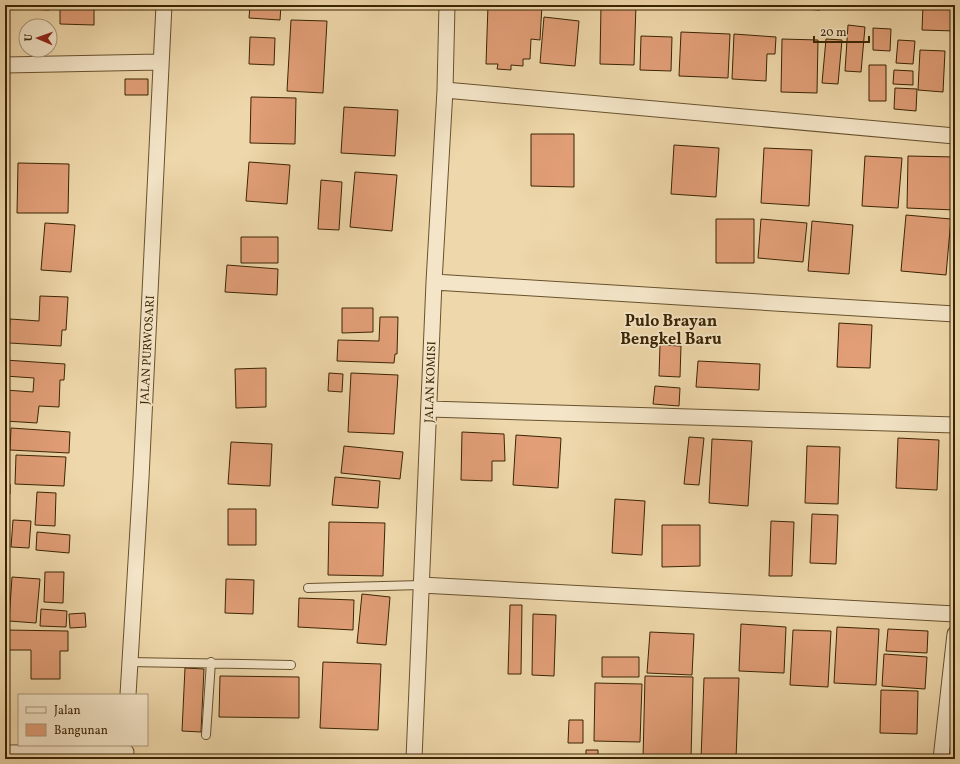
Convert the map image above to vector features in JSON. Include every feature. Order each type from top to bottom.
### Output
[{"type":"street","name":"JALAN PURWOSARI","points":[[128,694],[128,662],[140,478],[164,5]]},
{"type":"street","name":"JALAN KOMISI","points":[[414,759],[434,282],[445,90],[447,5]]},
{"type":"street","points":[[5,65],[160,62]]},
{"type":"street","points":[[445,90],[955,136]]},
{"type":"street","points":[[434,282],[955,314]]},
{"type":"street","points":[[429,409],[955,425]]},
{"type":"street","points":[[421,585],[955,614]]},
{"type":"street","points":[[941,759],[955,634]]},
{"type":"street","points":[[5,753],[126,752]]},
{"type":"lane","points":[[308,588],[421,585]]},
{"type":"lane","points":[[128,662],[211,662],[291,665]]},
{"type":"lane","points":[[206,735],[211,662]]},
{"type":"building","points":[[13,5],[50,5],[49,10],[13,8]]},
{"type":"building","points":[[60,5],[94,5],[94,25],[60,24]]},
{"type":"building","points":[[250,5],[281,5],[280,20],[249,18]]},
{"type":"building","points":[[488,5],[542,5],[540,40],[531,39],[530,59],[523,59],[523,66],[511,65],[511,70],[497,69],[498,64],[486,64]]},
{"type":"building","points":[[601,5],[636,5],[634,65],[600,64]]},
{"type":"building","points":[[685,5],[702,5],[702,8],[685,8]]},
{"type":"building","points":[[735,5],[751,5],[751,9],[734,8]]},
{"type":"building","points":[[804,5],[820,5],[820,10],[804,9]]},
{"type":"building","points":[[923,5],[955,5],[955,31],[922,30]]},
{"type":"building","points":[[544,17],[579,21],[575,66],[540,63]]},
{"type":"building","points":[[291,20],[327,21],[323,93],[287,91]]},
{"type":"building","points":[[848,25],[865,27],[861,72],[845,71]]},
{"type":"building","points":[[873,28],[891,29],[890,51],[873,50]]},
{"type":"building","points":[[681,32],[730,34],[728,78],[679,76]]},
{"type":"building","points":[[734,34],[776,37],[775,54],[767,54],[766,81],[732,79]]},
{"type":"building","points":[[641,36],[672,37],[671,71],[640,70]]},
{"type":"building","points":[[250,37],[275,38],[274,65],[249,64]]},
{"type":"building","points":[[782,39],[818,40],[817,93],[781,92]]},
{"type":"building","points":[[826,39],[842,40],[838,84],[822,83]]},
{"type":"building","points":[[898,40],[915,41],[913,64],[896,63]]},
{"type":"building","points":[[955,45],[955,97],[951,97]]},
{"type":"building","points":[[920,50],[945,51],[943,92],[918,90]]},
{"type":"building","points":[[869,65],[886,65],[886,101],[869,101]]},
{"type":"building","points":[[894,70],[913,71],[913,85],[893,84]]},
{"type":"building","points":[[125,79],[148,79],[148,95],[125,95]]},
{"type":"building","points":[[895,88],[917,89],[916,111],[894,109]]},
{"type":"building","points":[[251,97],[296,98],[295,144],[250,143]]},
{"type":"building","points":[[344,107],[398,110],[395,156],[341,153]]},
{"type":"building","points":[[531,134],[574,134],[574,187],[531,186]]},
{"type":"building","points":[[674,145],[719,148],[716,197],[671,194]]},
{"type":"building","points":[[764,148],[812,150],[809,206],[761,203]]},
{"type":"building","points":[[865,156],[902,158],[898,208],[862,206]]},
{"type":"building","points":[[908,156],[955,157],[955,210],[907,208]]},
{"type":"building","points":[[249,162],[290,165],[287,204],[246,201]]},
{"type":"building","points":[[18,163],[69,164],[68,213],[17,213]]},
{"type":"building","points":[[355,172],[397,175],[392,231],[350,227]]},
{"type":"building","points":[[321,180],[342,182],[339,230],[318,229]]},
{"type":"building","points":[[906,215],[951,219],[946,275],[901,271]]},
{"type":"building","points":[[716,219],[754,219],[754,263],[716,263]]},
{"type":"building","points":[[761,219],[807,223],[803,262],[758,258]]},
{"type":"building","points":[[812,221],[853,225],[849,274],[808,271]]},
{"type":"building","points":[[45,223],[75,225],[71,272],[41,270]]},
{"type":"building","points":[[241,237],[278,237],[278,263],[241,263]]},
{"type":"building","points":[[227,265],[278,269],[277,295],[225,292]]},
{"type":"building","points":[[40,296],[68,297],[66,330],[62,330],[61,346],[9,343],[10,319],[39,321]]},
{"type":"building","points":[[342,308],[373,308],[373,332],[342,333]]},
{"type":"building","points":[[380,317],[398,317],[397,354],[395,354],[394,363],[337,361],[338,340],[379,341]]},
{"type":"building","points":[[839,323],[872,325],[870,368],[837,367]]},
{"type":"building","points":[[660,345],[681,346],[680,377],[659,376]]},
{"type":"building","points":[[5,360],[65,364],[64,380],[60,380],[59,407],[39,406],[37,423],[5,421],[5,390],[33,392],[34,378],[5,376]]},
{"type":"building","points":[[698,361],[760,364],[759,390],[696,387]]},
{"type":"building","points":[[266,368],[266,407],[236,408],[235,369]]},
{"type":"building","points":[[329,373],[343,374],[342,392],[328,391]]},
{"type":"building","points":[[351,373],[398,375],[394,434],[348,432]]},
{"type":"building","points":[[655,386],[680,388],[679,406],[653,404]]},
{"type":"building","points":[[11,428],[70,432],[69,453],[10,450]]},
{"type":"building","points":[[462,432],[504,434],[505,461],[492,461],[492,481],[461,480]]},
{"type":"building","points":[[516,435],[561,438],[558,488],[513,485]]},
{"type":"building","points":[[689,437],[704,438],[699,485],[684,484]]},
{"type":"building","points":[[898,438],[939,440],[937,490],[896,488]]},
{"type":"building","points":[[712,439],[752,441],[748,506],[709,503]]},
{"type":"building","points":[[231,442],[272,444],[270,486],[228,484]]},
{"type":"building","points":[[344,446],[403,452],[400,479],[341,473]]},
{"type":"building","points":[[807,446],[840,447],[838,504],[805,503]]},
{"type":"building","points":[[16,455],[66,457],[64,486],[15,484]]},
{"type":"building","points":[[335,477],[380,481],[378,508],[332,505]]},
{"type":"building","points":[[5,484],[10,484],[10,494],[5,494]]},
{"type":"building","points":[[37,492],[56,493],[55,526],[35,525]]},
{"type":"building","points":[[615,499],[645,501],[642,555],[612,553]]},
{"type":"building","points":[[228,509],[256,509],[256,545],[228,545]]},
{"type":"building","points":[[812,514],[838,515],[836,564],[810,563]]},
{"type":"building","points":[[13,520],[31,521],[29,548],[11,547]]},
{"type":"building","points":[[771,521],[794,522],[792,576],[769,576]]},
{"type":"building","points":[[329,522],[385,523],[383,576],[328,575]]},
{"type":"building","points":[[662,525],[700,525],[700,566],[662,567]]},
{"type":"building","points":[[37,532],[70,535],[69,553],[36,550]]},
{"type":"building","points":[[45,572],[64,572],[63,603],[44,602]]},
{"type":"building","points":[[12,577],[40,579],[36,623],[9,621]]},
{"type":"building","points":[[226,579],[254,580],[253,614],[225,613]]},
{"type":"building","points":[[362,594],[390,597],[386,645],[357,643]]},
{"type":"building","points":[[299,598],[354,600],[353,630],[298,627]]},
{"type":"building","points":[[510,605],[522,605],[521,674],[508,674]]},
{"type":"building","points":[[41,609],[67,611],[66,627],[40,626]]},
{"type":"building","points":[[85,613],[86,627],[70,628],[69,614]]},
{"type":"building","points":[[533,614],[556,615],[554,676],[532,675]]},
{"type":"building","points":[[741,624],[786,627],[784,673],[739,671]]},
{"type":"building","points":[[837,627],[879,629],[876,685],[834,683]]},
{"type":"building","points":[[888,629],[928,631],[927,653],[886,651]]},
{"type":"building","points":[[5,630],[68,631],[68,651],[60,651],[60,679],[31,679],[31,650],[5,650]]},
{"type":"building","points":[[793,630],[831,631],[828,687],[790,685]]},
{"type":"building","points":[[650,632],[694,634],[692,675],[647,673]]},
{"type":"building","points":[[884,654],[927,657],[925,689],[882,686]]},
{"type":"building","points":[[602,657],[639,657],[639,677],[602,677]]},
{"type":"building","points":[[323,662],[381,664],[378,730],[320,728]]},
{"type":"building","points":[[185,668],[204,669],[201,732],[182,731]]},
{"type":"building","points":[[220,676],[299,677],[299,718],[219,717]]},
{"type":"building","points":[[645,676],[693,677],[691,759],[643,759]]},
{"type":"building","points":[[704,678],[739,678],[736,759],[701,759]]},
{"type":"building","points":[[595,683],[642,684],[640,742],[594,741]]},
{"type":"building","points":[[881,690],[918,691],[917,734],[880,733]]},
{"type":"building","points":[[569,720],[583,720],[583,743],[568,743]]},
{"type":"building","points":[[586,750],[598,750],[598,759],[586,759]]},
{"type":"district","name":"Pulo Brayan Bengkel Baru","points":[[671,329]]}]
